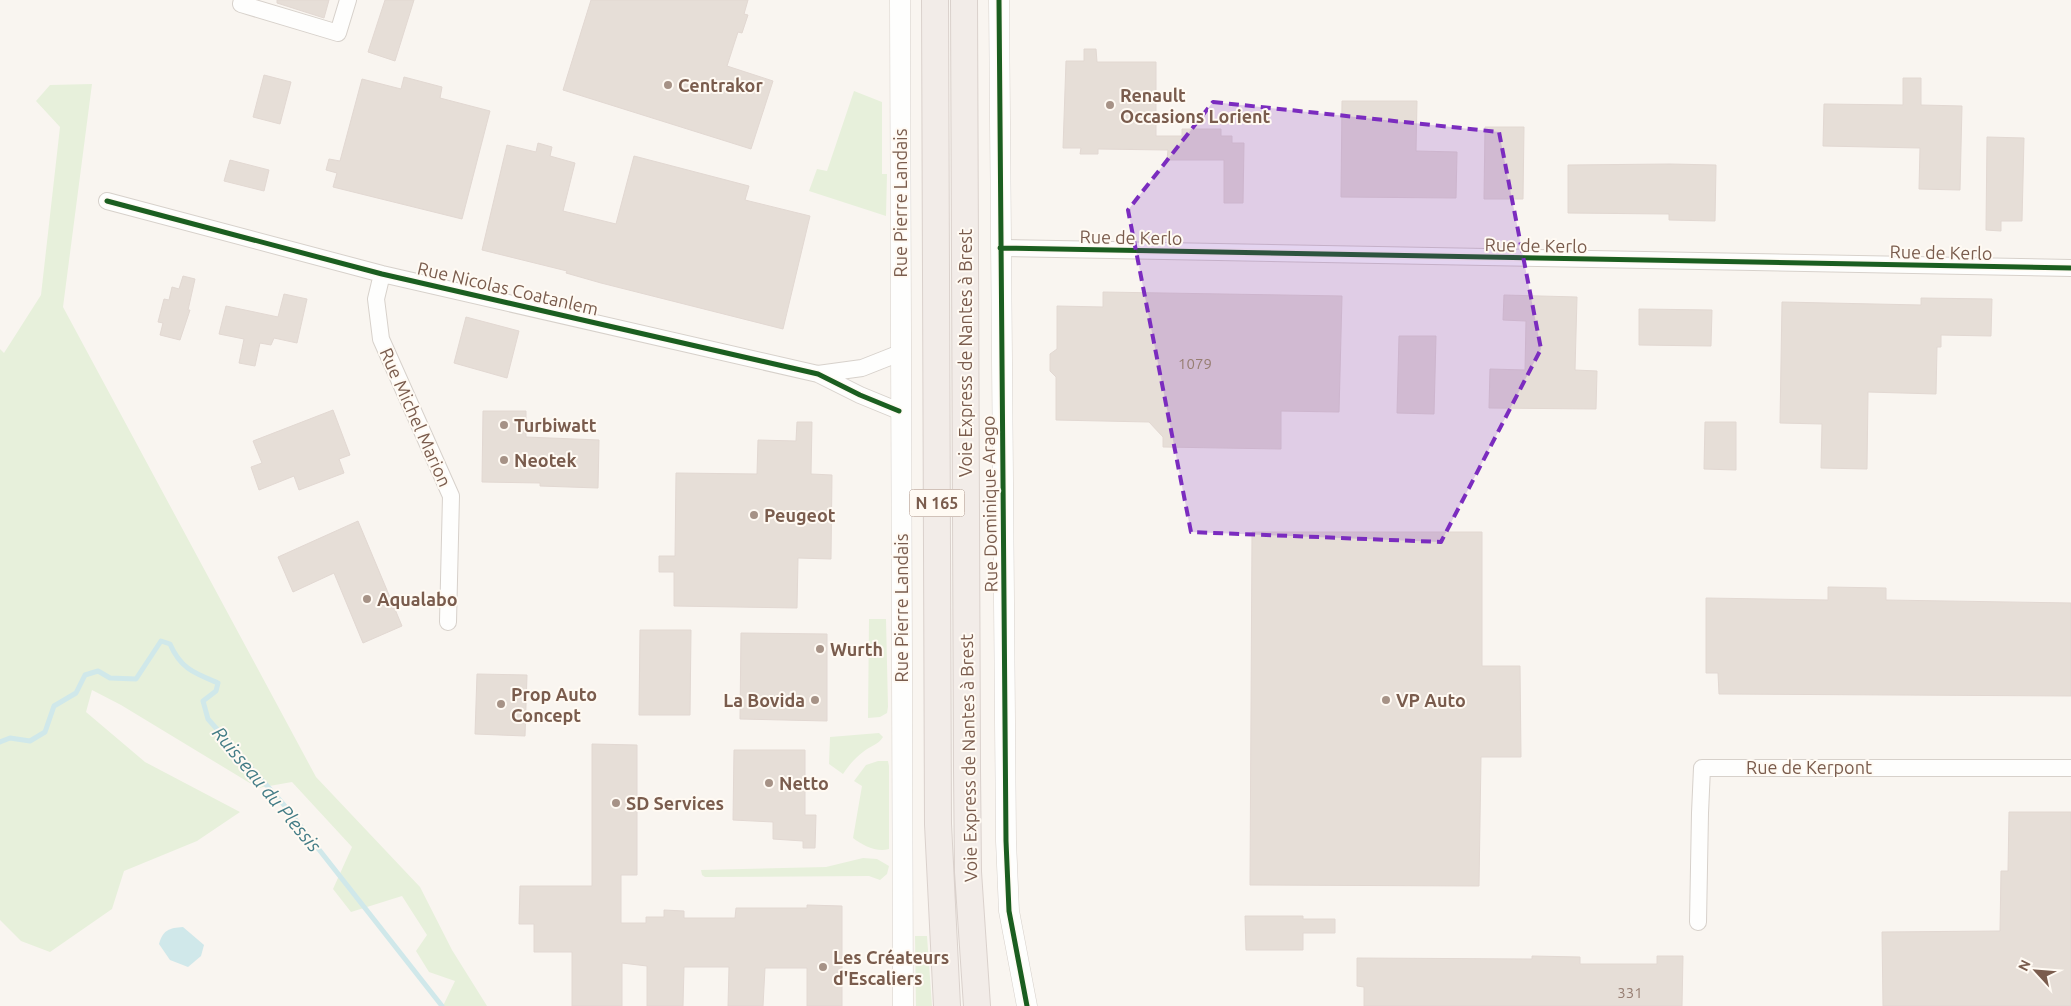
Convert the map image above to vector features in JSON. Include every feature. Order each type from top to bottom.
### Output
[{"type":"highway","name":"Voie Express de Nantes à Brest","points":[[935,0],[938,824],[947,1006]]},
{"type":"highway","name":"Voie Express de Nantes à Brest","points":[[964,0],[966,770],[968,872],[977,1006]]},
{"type":"street","points":[[242,0],[241,4],[338,33],[348,0]]},
{"type":"street","name":"Rue Pierre Landais","points":[[900,0],[903,1006]]},
{"type":"street","name":"Rue Dominique Arago","points":[[999,0],[1006,840],[1009,911],[1027,1006]]},
{"type":"street","name":"Rue Nicolas Coatanlem","points":[[106,201],[382,274],[818,374],[860,395],[900,411]]},
{"type":"street","name":"Rue de Kerlo","points":[[1000,248],[2071,268]]},
{"type":"street","name":"Rue Michel Marion","points":[[382,274],[376,299],[381,339],[451,496],[448,622]]},
{"type":"street","name":"Rue Nicolas Coatanlem","points":[[818,374],[862,368],[900,353]]},
{"type":"street","name":"Rue de Kerpont","points":[[1698,922],[1702,768],[2071,768]]},
{"type":"highlighted area","points":[[1213,102],[1499,132],[1541,349],[1441,542],[1191,532],[1128,210]]},
{"type":"green space","points":[[92,84],[63,307],[316,777],[420,887],[452,950],[487,1006],[443,1006],[455,981],[429,972],[416,951],[427,935],[402,896],[351,912],[333,889],[352,847],[292,782],[258,788],[121,705],[92,690],[86,712],[145,762],[240,812],[197,841],[124,871],[112,909],[50,952],[21,941],[0,920],[0,349],[4,353],[41,295],[60,127],[36,101],[50,85]]},
{"type":"green space","points":[[854,91],[882,102],[882,174],[887,174],[886,216],[809,191],[817,169],[827,171]]},
{"type":"green space","points":[[869,619],[886,619],[888,707],[887,713],[880,717],[868,718]]},
{"type":"green space","points":[[879,733],[883,737],[881,740],[857,757],[843,774],[829,764],[830,737]]},
{"type":"green space","points":[[878,761],[888,761],[889,766],[889,849],[884,850],[870,848],[853,838],[862,786],[854,781],[866,765]]},
{"type":"green space","points":[[863,858],[877,859],[889,866],[887,874],[880,880],[869,876],[705,877],[702,875],[701,870],[826,867]]},
{"type":"green space","points":[[915,936],[927,936],[932,1006],[916,1006]]},
{"type":"water","points":[[183,927],[204,945],[201,956],[188,967],[170,960],[159,944],[162,936],[167,931]]},
{"type":"building","points":[[277,0],[329,0],[324,18],[277,3]]},
{"type":"building","points":[[385,0],[414,0],[395,61],[368,52]]},
{"type":"building","name":"Centrakor","points":[[591,0],[748,0],[744,14],[748,15],[742,33],[738,32],[727,66],[773,81],[751,149],[563,90]]},
{"type":"building","name":"Renault Occasions Lorient","points":[[1084,49],[1096,49],[1097,62],[1156,62],[1156,136],[1182,136],[1182,129],[1221,129],[1221,136],[1232,136],[1232,143],[1244,143],[1243,203],[1224,203],[1224,160],[1167,160],[1168,150],[1098,149],[1098,154],[1080,154],[1081,148],[1063,148],[1066,61],[1084,61]]},
{"type":"building","points":[[264,75],[291,82],[280,124],[253,117]]},
{"type":"building","points":[[404,77],[442,87],[440,98],[490,111],[462,219],[333,187],[337,173],[326,170],[329,159],[340,161],[362,79],[401,89]]},
{"type":"building","points":[[1903,78],[1921,78],[1921,105],[1962,106],[1960,190],[1919,189],[1920,148],[1823,146],[1824,104],[1903,105]]},
{"type":"building","points":[[1342,101],[1417,101],[1416,151],[1457,152],[1456,198],[1341,197]]},
{"type":"building","points":[[1485,127],[1524,127],[1523,199],[1484,199]]},
{"type":"building","points":[[1987,137],[2024,138],[2022,221],[2001,221],[2001,231],[1986,230]]},
{"type":"building","points":[[538,143],[552,147],[550,156],[575,163],[563,211],[616,224],[634,156],[749,186],[745,200],[810,216],[783,329],[601,283],[566,273],[567,271],[482,250],[507,145],[536,152]]},
{"type":"building","points":[[230,160],[269,170],[264,191],[224,181]]},
{"type":"building","points":[[1568,165],[1716,165],[1715,221],[1669,220],[1669,214],[1568,213]]},
{"type":"building","points":[[183,276],[195,279],[188,310],[190,310],[180,340],[160,335],[163,323],[158,322],[164,299],[169,300],[172,287],[179,289]]},
{"type":"building","points":[[1103,292],[1342,296],[1339,412],[1281,411],[1281,449],[1163,447],[1163,437],[1149,422],[1056,420],[1056,377],[1050,371],[1050,354],[1057,349],[1057,306],[1103,307]]},
{"type":"building","points":[[284,294],[307,299],[297,343],[274,338],[271,345],[260,343],[255,366],[239,363],[244,339],[219,334],[226,306],[278,317]]},
{"type":"building","points":[[1504,295],[1577,297],[1575,370],[1597,371],[1596,409],[1489,408],[1490,369],[1525,370],[1526,321],[1503,320]]},
{"type":"building","points":[[1921,298],[1992,299],[1991,336],[1941,335],[1941,347],[1937,347],[1936,394],[1868,392],[1867,469],[1821,468],[1822,424],[1780,423],[1782,302],[1921,305]]},
{"type":"building","points":[[1639,309],[1712,310],[1711,346],[1639,345]]},
{"type":"building","points":[[466,317],[519,331],[507,378],[454,363]]},
{"type":"building","points":[[1399,336],[1436,336],[1434,414],[1397,413]]},
{"type":"building","points":[[333,410],[350,455],[339,459],[344,473],[299,490],[294,476],[259,490],[251,467],[262,463],[253,441]]},
{"type":"building","points":[[483,411],[526,411],[526,437],[599,440],[598,488],[540,486],[540,483],[482,482]]},
{"type":"building","name":"Peugeot","points":[[797,422],[812,422],[811,474],[832,475],[831,559],[798,558],[797,608],[674,606],[674,572],[659,572],[659,556],[675,556],[676,473],[757,474],[758,440],[796,441]]},
{"type":"building","points":[[1705,422],[1736,422],[1736,470],[1704,469]]},
{"type":"building","points":[[358,521],[402,626],[363,643],[334,573],[293,592],[278,557]]},
{"type":"building","name":"VP Auto","points":[[1252,532],[1482,532],[1482,666],[1520,666],[1521,757],[1481,757],[1479,886],[1250,885]]},
{"type":"building","points":[[1828,587],[1886,588],[1886,600],[2071,603],[2071,696],[1719,694],[1718,673],[1706,673],[1706,598],[1828,600]]},
{"type":"building","points":[[640,630],[691,630],[690,715],[639,715]]},
{"type":"building","points":[[741,633],[827,634],[827,721],[740,719]]},
{"type":"building","points":[[477,674],[527,675],[525,736],[475,734]]},
{"type":"building","points":[[592,744],[637,745],[637,875],[621,875],[621,923],[646,923],[646,917],[664,917],[664,910],[684,911],[684,918],[735,918],[736,908],[807,908],[807,905],[842,906],[842,1006],[807,1006],[807,968],[765,968],[763,1006],[728,1006],[729,967],[684,967],[683,1006],[647,1006],[647,966],[622,963],[622,1006],[572,1006],[572,952],[534,952],[534,924],[519,924],[520,886],[592,886]]},
{"type":"building","name":"Netto","points":[[734,750],[805,750],[805,815],[816,815],[815,848],[803,848],[803,841],[773,839],[773,822],[733,820]]},
{"type":"building","points":[[2009,812],[2071,812],[2071,1006],[1883,1006],[1882,932],[2000,931],[2001,871],[2008,871]]},
{"type":"building","points":[[1245,916],[1303,916],[1303,919],[1335,919],[1335,933],[1303,933],[1303,950],[1246,950]]},
{"type":"building","points":[[1532,956],[1580,957],[1580,964],[1657,964],[1657,956],[1683,956],[1682,1006],[1364,1006],[1364,987],[1357,986],[1357,958],[1532,959]]},
{"type":"waterway","name":"Ruisseau du Plessis","points":[[0,742],[10,738],[30,741],[45,732],[54,706],[76,693],[85,675],[98,671],[110,678],[136,679],[161,641],[170,644],[184,665],[218,683],[216,691],[203,701],[208,719],[284,805],[442,1006]]},
{"type":"cycle path","points":[[999,0],[1006,841],[1009,911],[1027,1006]]},
{"type":"cycle path","points":[[107,201],[382,274],[818,374],[860,395],[899,411]]},
{"type":"cycle path","points":[[1000,248],[2071,268]]},
{"type":"place","name":"Centrakor","points":[[668,85]]},
{"type":"place","name":"Renault Occasions Lorient","points":[[1110,105]]},
{"type":"place","name":"Turbiwatt","points":[[504,425]]},
{"type":"place","name":"Neotek","points":[[504,460]]},
{"type":"place","name":"Peugeot","points":[[754,515]]},
{"type":"place","name":"Aqualabo","points":[[367,599]]},
{"type":"place","name":"Wurth","points":[[820,649]]},
{"type":"place","name":"La Bovida","points":[[815,700]]},
{"type":"place","name":"VP Auto","points":[[1386,700]]},
{"type":"place","name":"Prop Auto Concept","points":[[501,704]]},
{"type":"place","name":"Netto","points":[[769,783]]},
{"type":"place","name":"SD Services","points":[[616,803]]},
{"type":"place","name":"Les Créateurs d'Escaliers","points":[[823,967]]}]
